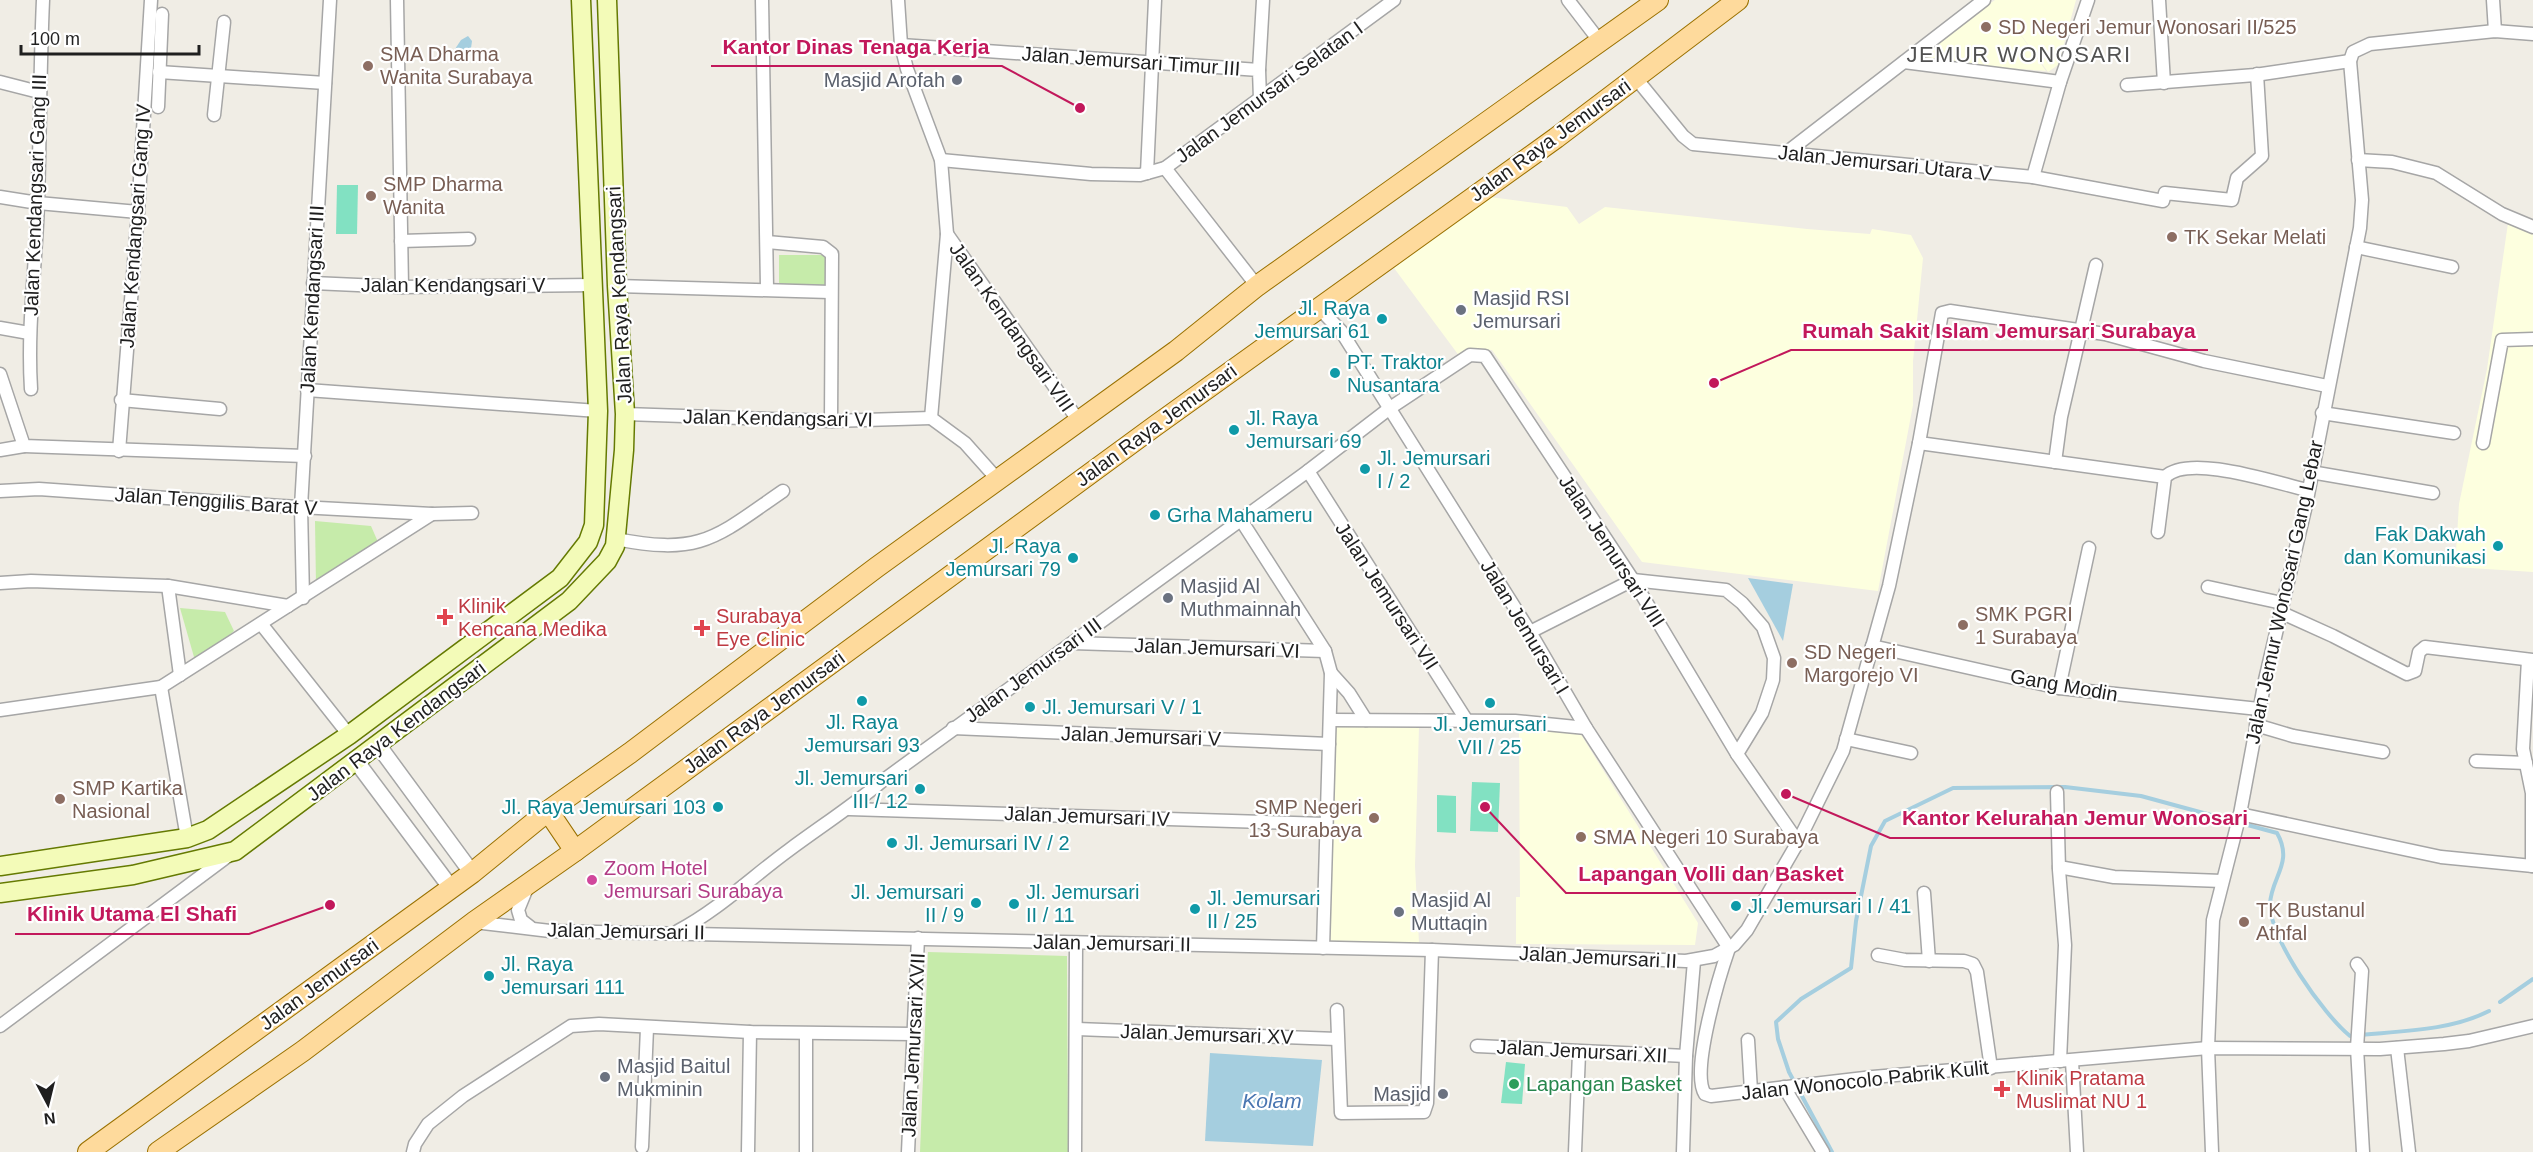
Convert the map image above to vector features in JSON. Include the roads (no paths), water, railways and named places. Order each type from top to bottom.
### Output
[{"type":"main road","name":"Jalan Raya Kendangsari","points":[[0,866],[187,838],[227,819],[349,735],[560,578],[588,542],[594,525],[598,411],[581,0]]},
{"type":"main road","name":"Jalan Raya Kendangsari","points":[[0,893],[134,875],[235,851],[569,601],[607,561],[616,539],[625,414],[617,285],[607,0]]},
{"type":"main road","points":[[161,1151],[303,1051],[474,922],[576,851],[548,811],[630,753],[877,567],[1176,351],[1257,286],[1658,0]]},
{"type":"main road","name":"Jalan Raya Jemursari","points":[[576,851],[1318,308],[1556,138],[1738,0]]},
{"type":"main road","points":[[586,123],[611,122]]},
{"type":"main road","points":[[598,450],[624,450]]},
{"type":"main road","points":[[460,652],[473,674]]},
{"type":"main road","name":"Jalan Jemursari","points":[[87,1152],[452,888],[548,811]]},
{"type":"street","name":"Jalan Kendangsari Gang III","points":[[31,389],[29,333],[38,203],[39,92],[44,0]]},
{"type":"street","name":"Jalan Kendangsari Gang IV","points":[[120,451],[121,400],[138,212],[151,0]]},
{"type":"street","name":"Jalan Kendangsari III","points":[[303,598],[301,507],[330,0]]},
{"type":"street","points":[[397,0],[402,287]]},
{"type":"street","points":[[762,0],[767,288]]},
{"type":"street","points":[[898,0],[901,45],[907,69],[941,160],[947,234],[931,418],[965,443],[998,480]]},
{"type":"street","points":[[1144,174],[1153,62],[1155,0]]},
{"type":"street","points":[[1259,70],[1263,0]]},
{"type":"street","name":"Jalan Jemursari Selatan I","points":[[941,160],[1091,174],[1144,174],[1165,168],[1395,0]]},
{"type":"street","points":[[1568,0],[1600,43]]},
{"type":"street","points":[[1786,153],[1984,0]]},
{"type":"street","points":[[2033,177],[2060,82],[2088,0]]},
{"type":"street","points":[[2159,0],[2164,83]]},
{"type":"street","points":[[2493,0],[2495,31]]},
{"type":"street","points":[[158,107],[162,14]]},
{"type":"street","points":[[214,116],[224,22]]},
{"type":"street","points":[[2127,85],[2257,74],[2350,61],[2353,52],[2370,44],[2495,31],[2533,34]]},
{"type":"street","name":"Jalan Jemursari Timur III","points":[[901,45],[1259,70],[1260,99]]},
{"type":"street","name":"Jalan Jemur Wonosari Gang Lebar","points":[[2212,1152],[2208,1048],[2212,920],[2239,820],[2259,709],[2311,472],[2362,210],[2350,61]]},
{"type":"street","points":[[1904,62],[2060,82]]},
{"type":"street","points":[[159,72],[325,82]]},
{"type":"street","name":"Jalan Jemursari Utara V","points":[[1635,77],[1683,136],[1693,144],[2033,177],[2163,201],[2165,193],[2232,200],[2237,178],[2262,156],[2257,74]]},
{"type":"street","points":[[0,82],[39,92]]},
{"type":"street","points":[[2358,160],[2392,162],[2436,173],[2502,214],[2533,227]]},
{"type":"street","points":[[1165,168],[1257,286]]},
{"type":"street","points":[[0,197],[38,203],[138,212]]},
{"type":"street","name":"Jalan Kendangsari VIII","points":[[947,234],[1078,420]]},
{"type":"street","points":[[401,240],[469,238]]},
{"type":"street","points":[[767,242],[823,247],[830,250],[833,258],[830,292],[831,421]]},
{"type":"street","points":[[2356,247],[2452,267]]},
{"type":"street","points":[[2055,462],[2061,417],[2096,265]]},
{"type":"street","name":"Jalan Kendangsari V","points":[[313,283],[402,287],[592,285]]},
{"type":"street","points":[[617,285],[767,288],[830,292]]},
{"type":"street","name":"Jalan Jemursari I","points":[[1318,308],[1341,331],[1530,632],[1586,728],[1729,948]]},
{"type":"street","points":[[1683,1152],[1686,1056],[1694,962],[1714,956],[1729,948],[1740,939],[1753,922],[1798,842],[1836,765],[1846,739],[1889,586],[1924,444],[1942,314],[1950,311],[2105,334],[2204,361],[2327,386]]},
{"type":"street","points":[[0,328],[29,333]]},
{"type":"street","points":[[2483,443],[2502,340],[2533,339]]},
{"type":"street","name":"Jalan Jemursari VIII","points":[[1390,408],[1470,355],[1485,356],[1633,580],[1737,754],[1798,842]]},
{"type":"street","points":[[1,381],[24,446]]},
{"type":"street","points":[[307,390],[598,411]]},
{"type":"street","points":[[121,400],[220,410]]},
{"type":"street","name":"Jalan Jemursari III","points":[[677,932],[701,918],[789,849],[849,808],[953,728],[1308,471],[1390,408]]},
{"type":"street","points":[[2322,413],[2454,434]]},
{"type":"street","name":"Jalan Kendangsari VI","points":[[625,414],[831,421],[931,418]]},
{"type":"street","points":[[1924,444],[2165,477],[2176,470],[2200,466],[2307,490]]},
{"type":"street","points":[[0,450],[24,446],[305,456]]},
{"type":"street","name":"Jalan Jemursari VII","points":[[1308,471],[1467,721]]},
{"type":"street","points":[[2311,472],[2433,493]]},
{"type":"street","points":[[2158,532],[2165,477]]},
{"type":"street","name":"Jalan Tenggilis Barat V","points":[[0,492],[39,489],[301,507],[432,514],[472,513]]},
{"type":"street","points":[[616,539],[674,547],[694,544],[716,536],[783,491]]},
{"type":"street","points":[[0,710],[161,687],[262,625],[432,514]]},
{"type":"street","name":"Jalan Jemursari VI","points":[[1241,520],[1325,651],[1331,673],[1323,948]]},
{"type":"street","points":[[2059,688],[2089,548]]},
{"type":"street","points":[[1530,632],[1633,580],[1717,587],[1726,590],[1742,603],[1769,639],[1773,667],[1773,680],[1762,714],[1737,754]]},
{"type":"street","points":[[0,583],[31,581],[168,586],[288,606]]},
{"type":"street","points":[[168,586],[180,675]]},
{"type":"street","points":[[2208,587],[2281,608],[2407,674],[2415,671],[2419,652],[2425,647],[2531,660],[2523,749],[2532,793],[2533,866],[2441,857],[2239,820]]},
{"type":"street","points":[[262,625],[349,735]]},
{"type":"street","name":"Jalan Jemursari VI","points":[[1072,643],[1325,651]]},
{"type":"street","name":"Gang Modin","points":[[1872,646],[2059,688],[2259,709]]},
{"type":"street","name":"Jalan Jemursari VI","points":[[1331,673],[1349,693],[1366,720]]},
{"type":"street","points":[[161,687],[187,838]]},
{"type":"street","points":[[1331,720],[1515,721],[1586,728]]},
{"type":"street","points":[[2256,725],[2293,736],[2383,752]]},
{"type":"street","name":"Jalan Jemursari V","points":[[953,728],[1329,744]]},
{"type":"street","points":[[1846,739],[1911,753]]},
{"type":"street","points":[[378,745],[472,873]]},
{"type":"street","points":[[356,761],[452,888]]},
{"type":"street","points":[[2476,761],[2526,763]]},
{"type":"street","points":[[2057,792],[2059,867],[2065,945],[2066,1061],[2077,1152]]},
{"type":"street","name":"Jalan Jemursari IV","points":[[849,808],[1325,824]]},
{"type":"street","points":[[0,1026],[235,851]]},
{"type":"street","points":[[2059,867],[2114,877],[2222,881]]},
{"type":"street","name":"Jalan Jemursari II","points":[[528,884],[518,910],[521,920],[530,927]]},
{"type":"street","points":[[1924,892],[1929,961]]},
{"type":"street","name":"Jalan Jemursari II","points":[[474,922],[550,931],[1432,950],[1694,962]]},
{"type":"street","name":"Jalan Jemursari XVII","points":[[908,1152],[918,938]]},
{"type":"street","points":[[1075,1152],[1076,943]]},
{"type":"street","name":"Jalan Wonocolo Pabrik Kulit","points":[[1729,948],[1710,1009],[1701,1085],[1705,1094],[1711,1096],[1804,1085],[2208,1048],[2358,1038],[2397,1048],[2469,1041],[2533,1026]]},
{"type":"street","points":[[1337,1010],[1341,1113],[1417,1114],[1424,1112],[1427,1103],[1432,950]]},
{"type":"street","points":[[1878,955],[1929,961],[1964,961],[1975,966],[1991,1068]]},
{"type":"street","points":[[2357,964],[2362,970],[2358,1038],[2363,1152]]},
{"type":"street","points":[[413,1152],[415,1144],[428,1124],[463,1096],[571,1026],[599,1024],[806,1034],[913,1034]]},
{"type":"street","points":[[642,1147],[647,1028]]},
{"type":"street","name":"Jalan Jemursari XV","points":[[1077,1029],[1337,1039]]},
{"type":"street","points":[[748,1152],[750,1032]]},
{"type":"street","points":[[806,1034],[806,1152]]},
{"type":"street","points":[[1748,1040],[1751,1091]]},
{"type":"street","name":"Jalan Jemursari XII","points":[[1477,1046],[1579,1053],[1686,1056]]},
{"type":"street","points":[[2397,1048],[2409,1152]]},
{"type":"street","points":[[1575,1152],[1579,1053]]},
{"type":"street","points":[[1785,1087],[1823,1152]]},
{"type":"water","points":[[468,36],[472,41],[470,56],[460,59],[455,49],[461,40]]},
{"type":"water","points":[[1748,578],[1793,584],[1783,641]]},
{"type":"water","name":"Kolam","points":[[1210,1053],[1322,1060],[1313,1146],[1205,1141]]},
{"type":"waterway","points":[[1832,1152],[1789,1072],[1778,1039],[1776,1022],[1801,999],[1851,968],[1856,921],[1871,846],[1885,821],[1953,788],[2065,787],[2141,796],[2277,833],[2282,844],[2283,862],[2271,894],[2272,919],[2300,975],[2326,1011],[2350,1036],[2439,1027],[2489,1011]]},
{"type":"waterway","points":[[2500,1002],[2533,979]]},
{"type":"place","name":"SD Negeri Jemur Wonosari II/525","points":[[1986,27]]},
{"type":"place","name":"SMA Dharma Wanita Surabaya","points":[[368,66]]},
{"type":"place","name":"Masjid Arofah","points":[[957,80]]},
{"type":"place","name":"Kantor Dinas Tenaga Kerja","points":[[1080,108]]},
{"type":"place","name":"SMP Dharma Wanita","points":[[371,196]]},
{"type":"place","name":"TK Sekar Melati","points":[[2172,237]]},
{"type":"place","name":"Masjid RSI Jemursari","points":[[1461,310]]},
{"type":"place","name":"Jl. Raya Jemursari 61","points":[[1382,319]]},
{"type":"place","name":"PT. Traktor Nusantara","points":[[1335,373]]},
{"type":"place","name":"Rumah Sakit Islam Jemursari Surabaya","points":[[1714,383]]},
{"type":"place","name":"Jl. Raya Jemursari 69","points":[[1234,430]]},
{"type":"place","name":"Jl. Jemursari I / 2","points":[[1365,469]]},
{"type":"place","name":"Grha Mahameru","points":[[1155,515]]},
{"type":"place","name":"Fak Dakwah dan Komunikasi","points":[[2498,546]]},
{"type":"place","name":"Jl. Raya Jemursari 79","points":[[1073,558]]},
{"type":"place","name":"Masjid Al Muthmainnah","points":[[1168,598]]},
{"type":"place","name":"Klinik Kencana Medika","points":[[445,617]]},
{"type":"place","name":"SMK PGRI 1 Surabaya","points":[[1963,625]]},
{"type":"place","name":"Surabaya Eye Clinic","points":[[702,628]]},
{"type":"place","name":"SD Negeri Margorejo VI","points":[[1792,663]]},
{"type":"place","name":"Jl. Raya Jemursari 93","points":[[862,701]]},
{"type":"place","name":"Jl. Jemursari VII / 25","points":[[1490,703]]},
{"type":"place","name":"Jl. Jemursari V / 1","points":[[1030,707]]},
{"type":"place","name":"Jl. Jemursari III / 12","points":[[920,789]]},
{"type":"place","name":"Kantor Kelurahan Jemur Wonosari","points":[[1786,794]]},
{"type":"place","name":"SMP Kartika Nasional","points":[[60,799]]},
{"type":"place","name":"Jl. Raya Jemursari 103","points":[[718,807]]},
{"type":"place","name":"Lapangan Volli dan Basket","points":[[1485,807]]},
{"type":"place","name":"SMP Negeri 13 Surabaya","points":[[1374,818]]},
{"type":"place","name":"SMA Negeri 10 Surabaya","points":[[1581,837]]},
{"type":"place","name":"Jl. Jemursari IV / 2","points":[[892,843]]},
{"type":"place","name":"Zoom Hotel Jemursari Surabaya","points":[[592,880]]},
{"type":"place","name":"Jl. Jemursari II / 9","points":[[976,903]]},
{"type":"place","name":"Jl. Jemursari II / 11","points":[[1014,904]]},
{"type":"place","name":"Klinik Utama El Shafi","points":[[330,905]]},
{"type":"place","name":"Jl. Jemursari I / 41","points":[[1736,906]]},
{"type":"place","name":"Jl. Jemursari II / 25","points":[[1195,909]]},
{"type":"place","name":"Masjid Al Muttaqin","points":[[1399,912]]},
{"type":"place","name":"TK Bustanul Athfal","points":[[2244,922]]},
{"type":"place","name":"Jl. Raya Jemursari 111","points":[[489,976]]},
{"type":"place","name":"Masjid Baitul Mukminin","points":[[605,1077]]},
{"type":"place","name":"Lapangan Basket","points":[[1514,1084]]},
{"type":"place","name":"Klinik Pratama Muslimat NU 1","points":[[2002,1089]]},
{"type":"place","name":"Masjid","points":[[1443,1094]]},
{"type":"district","name":"JEMUR WONOSARI","points":[[2019,54]]}]
